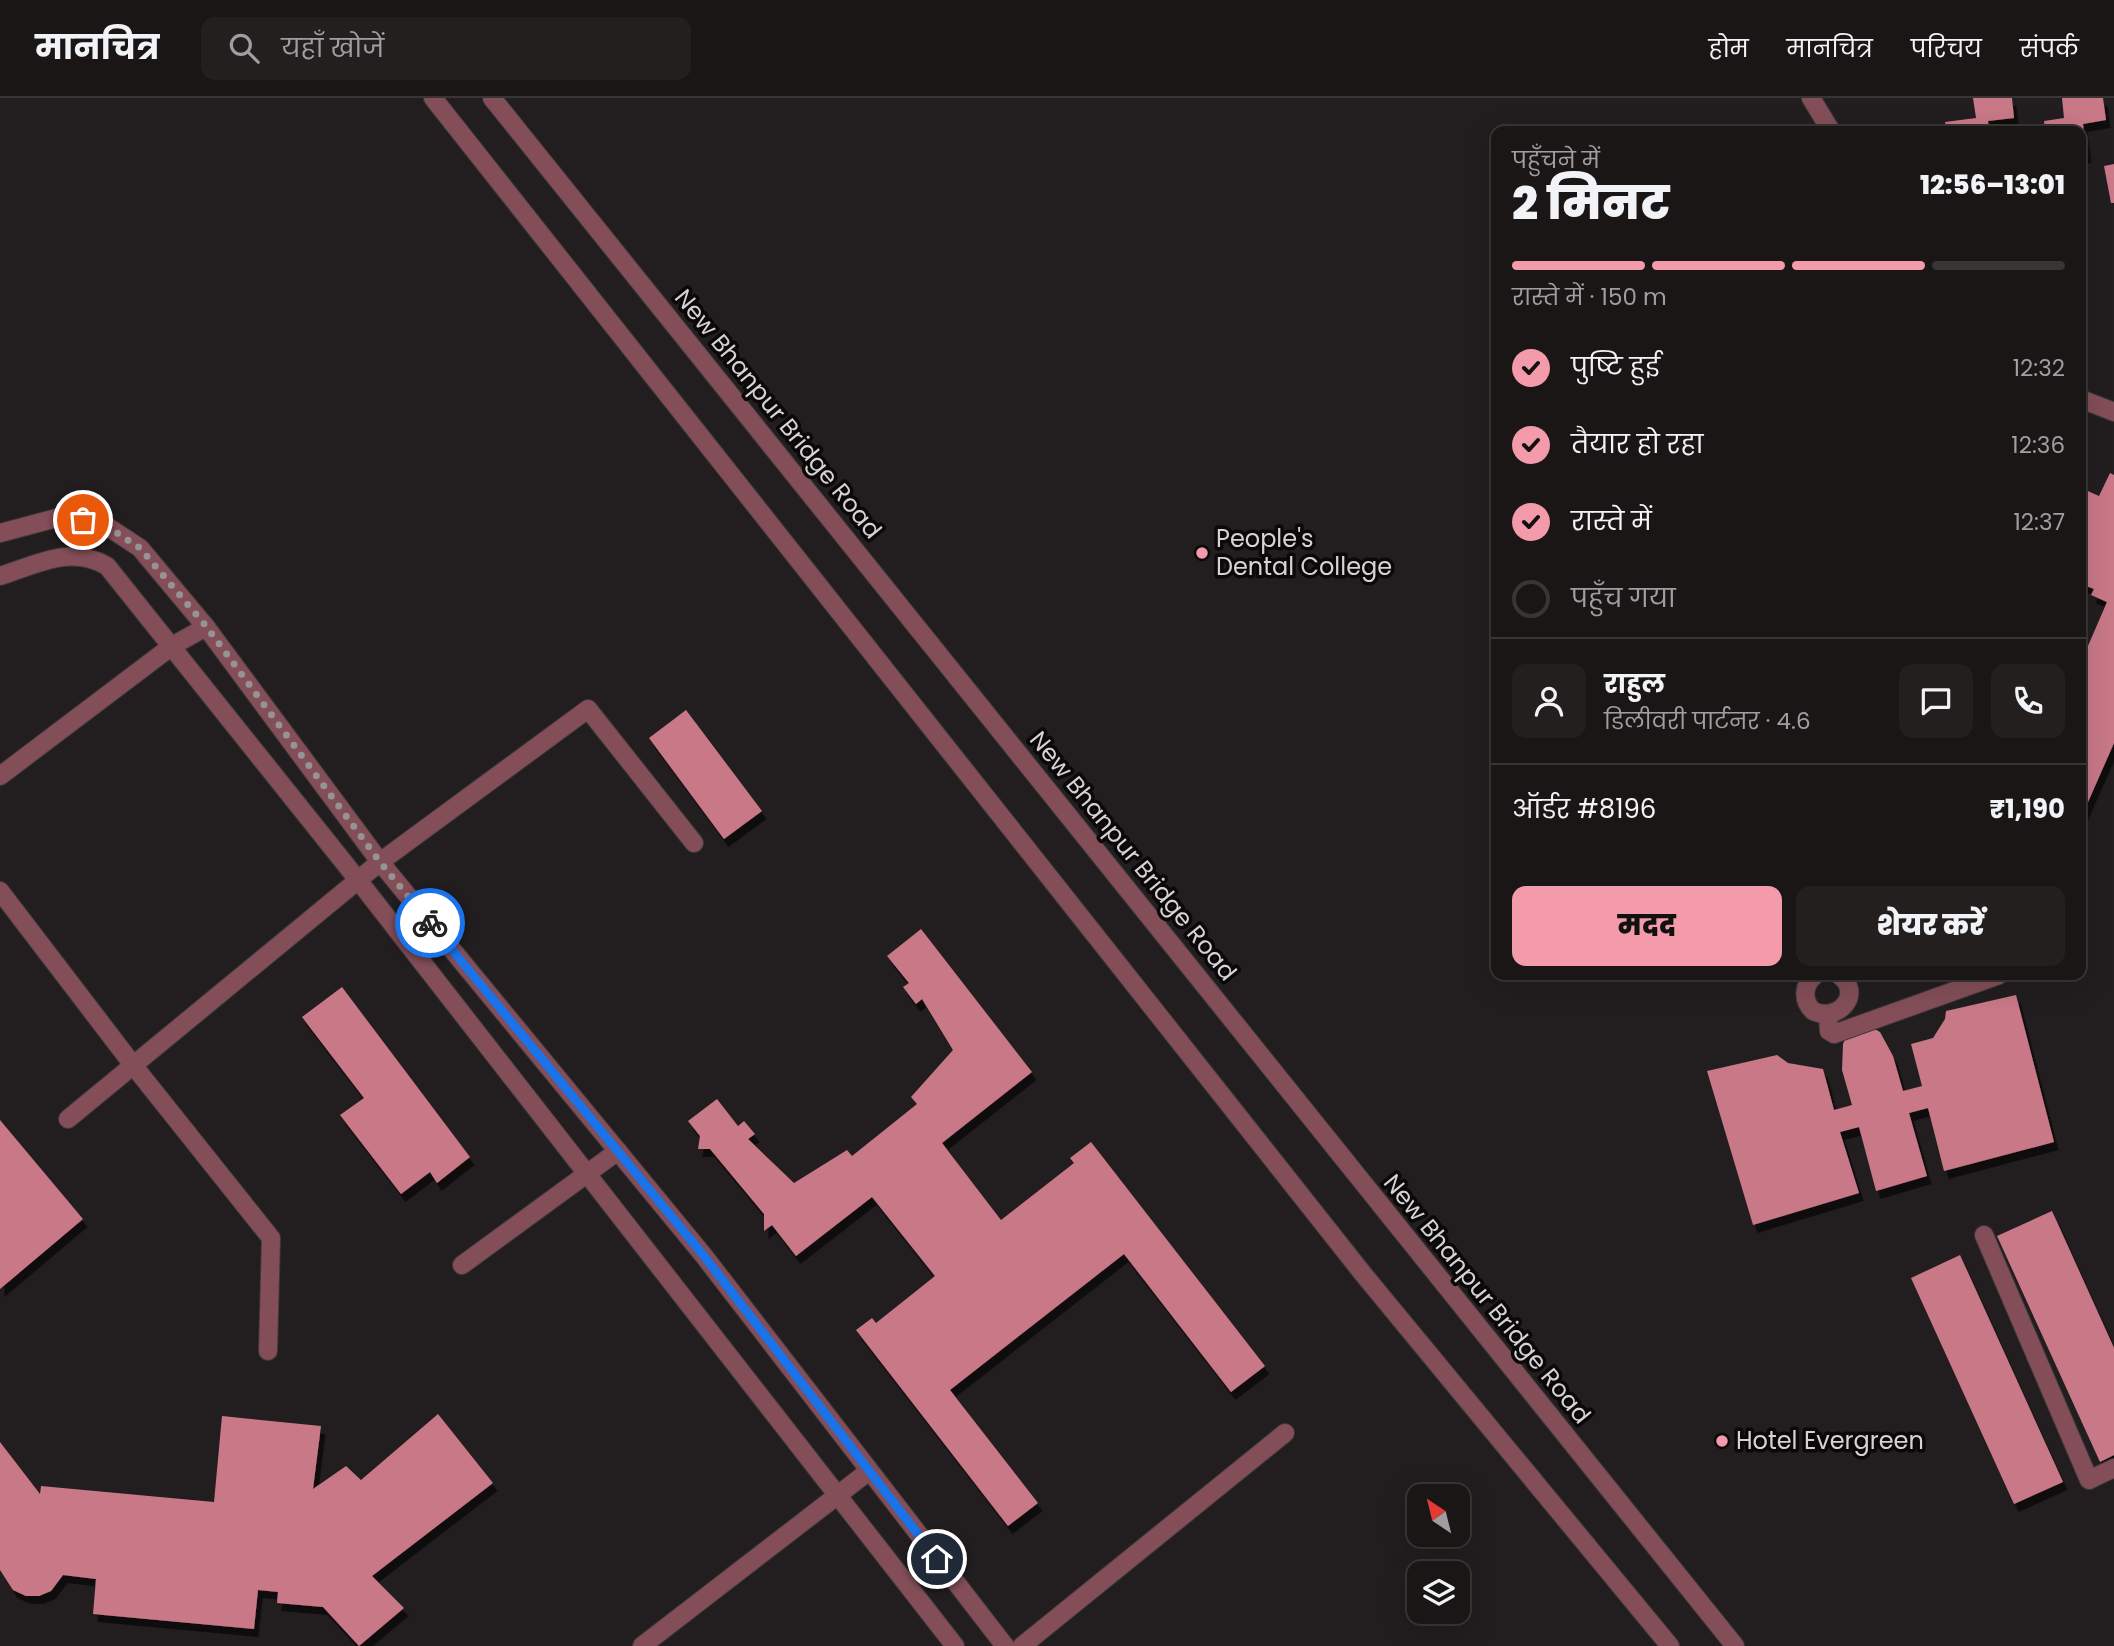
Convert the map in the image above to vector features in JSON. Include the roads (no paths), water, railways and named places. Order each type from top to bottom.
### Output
[{"type":"street","points":[[433,98],[1364,1275],[1671,1646]]},
{"type":"street","name":"New Bhanpur Bridge Road","points":[[492,98],[1735,1646]]},
{"type":"street","points":[[1811,98],[1828,126]]},
{"type":"street","points":[[2086,401],[2114,412]]},
{"type":"street","points":[[0,533],[64,516],[102,523],[140,548],[206,626],[380,862],[704,1256],[1004,1646]]},
{"type":"street","points":[[0,576],[70,555],[90,556],[107,566],[358,880],[955,1646]]},
{"type":"street","points":[[0,776],[172,646],[206,626]]},
{"type":"street","points":[[68,1119],[380,862],[588,709],[694,843]]},
{"type":"street","points":[[0,891],[132,1065],[271,1238],[268,1351]]},
{"type":"street","points":[[1811,980],[1807,985],[1805,999],[1813,1011],[1828,1016],[1842,1010],[1849,998],[1844,980]]},
{"type":"street","points":[[1828,1016],[1829,1031],[1834,1034],[1985,980]]},
{"type":"street","points":[[462,1265],[618,1151]]},
{"type":"street","points":[[1984,1234],[2089,1480],[2114,1468]]},
{"type":"street","points":[[1022,1646],[1285,1433]]},
{"type":"street","points":[[642,1646],[869,1471]]},
{"type":"place","name":"People's Dental College","points":[[1202,553]]},
{"type":"place","name":"Hotel Evergreen","points":[[1722,1441]]}]
